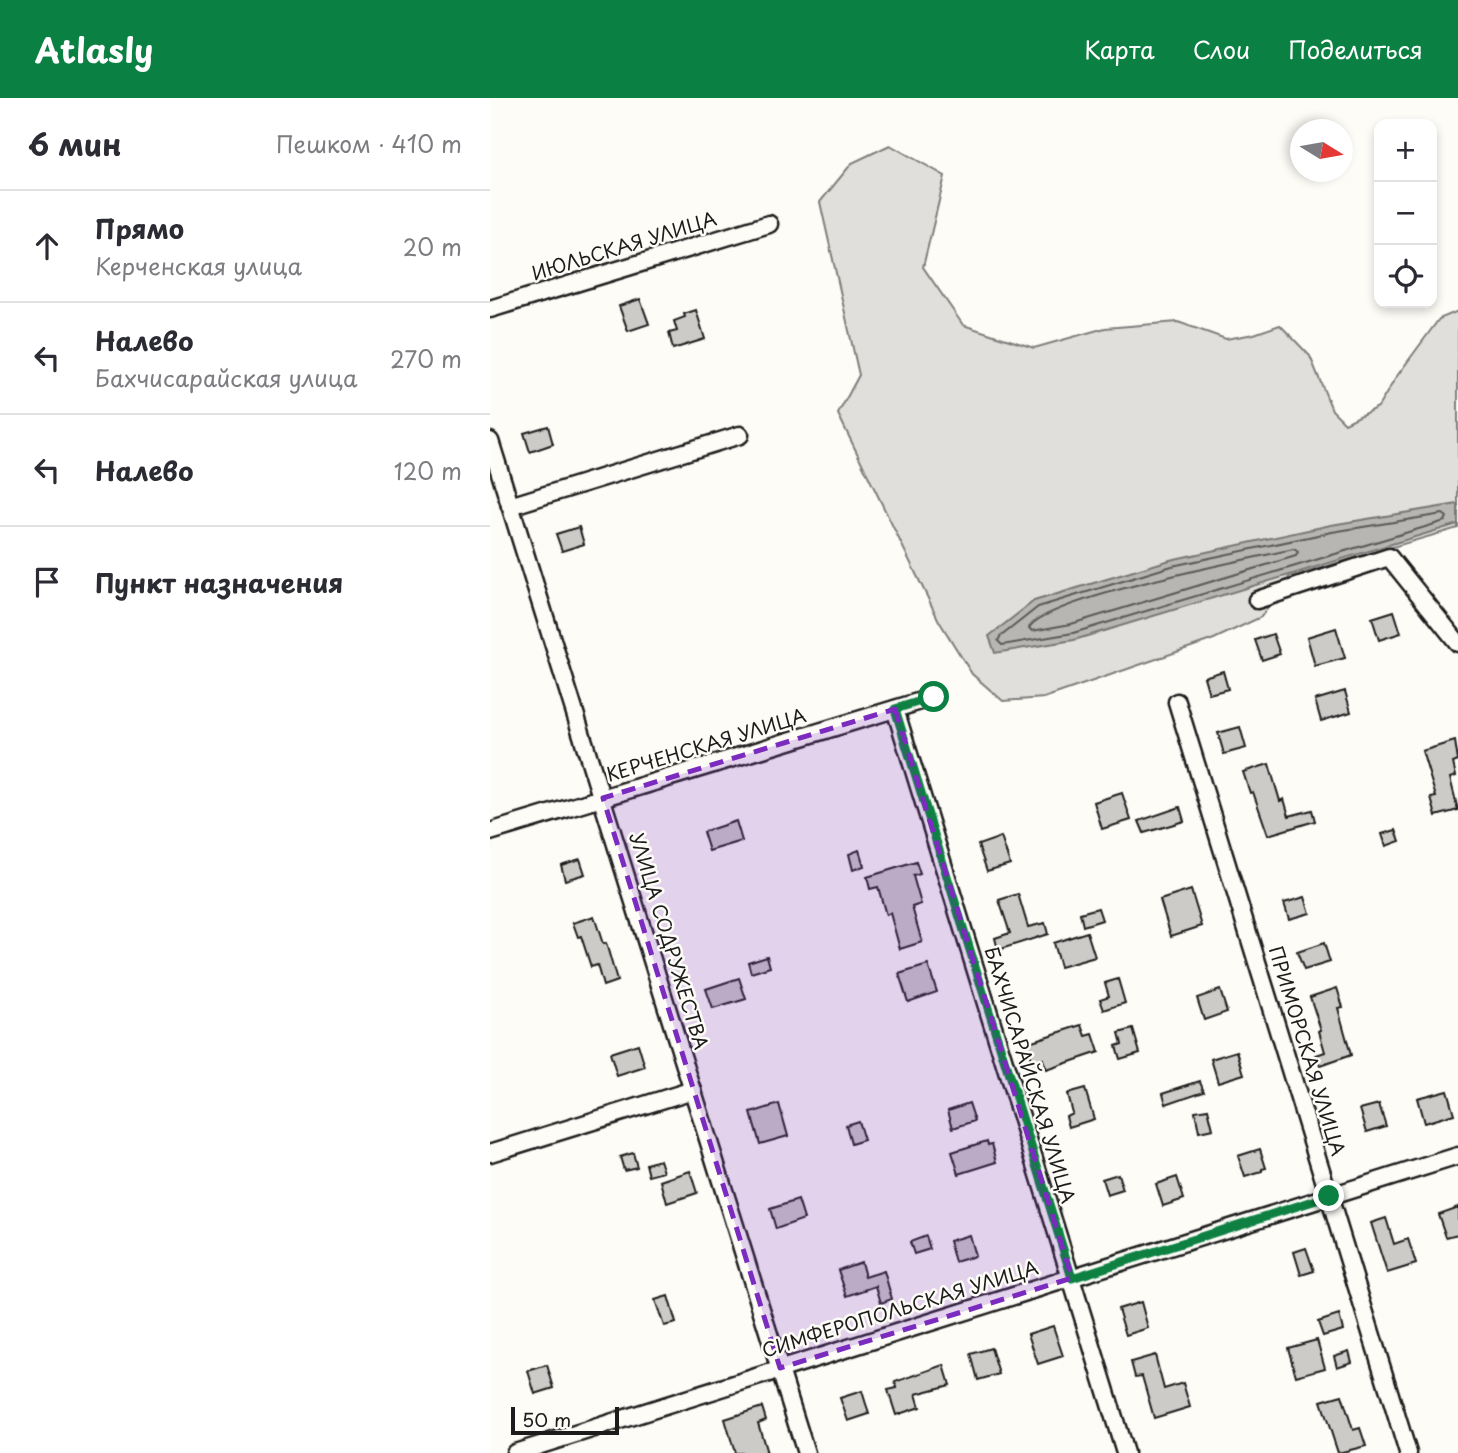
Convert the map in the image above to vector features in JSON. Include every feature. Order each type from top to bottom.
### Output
[{"type":"street","name":"ИЮЛЬСКАЯ УЛИЦА","points":[[490,309],[769,224]]},
{"type":"street","points":[[510,506],[740,435]]},
{"type":"street","name":"УЛИЦА СОДРУЖЕСТВА","points":[[490,441],[806,1453]]},
{"type":"street","points":[[1257,600],[1389,557],[1458,643]]},
{"type":"street","name":"КЕРЧЕНСКАЯ УЛИЦА","points":[[490,832],[934,697]]},
{"type":"street","name":"ПРИМОРСКАЯ УЛИЦА","points":[[1177,702],[1408,1453]]},
{"type":"street","name":"БАХЧИСАРАЙСКАЯ УЛИЦА","points":[[895,709],[1125,1453]]},
{"type":"street","points":[[490,1153],[693,1090]]},
{"type":"street","name":"СИМФЕРОПОЛЬСКАЯ УЛИЦА","points":[[515,1453],[568,1445],[780,1368],[1458,1156]]},
{"type":"highlighted area","points":[[895,709],[1072,1278],[780,1368],[603,798]]},
{"type":"shaded area","points":[[890,145],[945,176],[923,267],[963,325],[1034,348],[1105,328],[1178,322],[1226,339],[1254,334],[1280,325],[1310,356],[1332,410],[1345,423],[1378,407],[1439,319],[1458,311],[1458,528],[1289,577],[1261,617],[1214,639],[1044,698],[1003,701],[972,674],[939,621],[838,414],[859,375],[820,202],[852,163]]},
{"type":"water","points":[[1458,504],[1458,524],[1074,640],[995,653],[989,636],[1034,601],[1170,560],[1331,525]]},
{"type":"building","points":[[640,299],[649,324],[628,331],[619,306]]},
{"type":"building","points":[[696,310],[705,339],[673,349],[669,333],[677,331],[674,321]]},
{"type":"building","points":[[548,426],[553,444],[530,452],[524,433]]},
{"type":"building","points":[[579,527],[584,544],[562,551],[556,534]]},
{"type":"building","points":[[1394,611],[1401,633],[1379,640],[1372,618]]},
{"type":"building","points":[[1336,628],[1345,658],[1315,666],[1307,637]]},
{"type":"building","points":[[1273,634],[1280,654],[1262,660],[1255,640]]},
{"type":"building","points":[[1223,671],[1228,689],[1209,694],[1204,677]]},
{"type":"building","points":[[1345,691],[1351,712],[1321,721],[1315,700]]},
{"type":"building","points":[[1240,727],[1246,748],[1224,754],[1218,733]]},
{"type":"building","points":[[1455,741],[1458,761],[1453,763],[1456,776],[1450,778],[1458,810],[1436,816],[1431,798],[1436,797],[1422,751]]},
{"type":"building","points":[[1269,764],[1280,801],[1284,799],[1289,816],[1312,810],[1315,821],[1268,835],[1243,772]]},
{"type":"building","points":[[1122,793],[1131,820],[1102,829],[1094,802]]},
{"type":"building","points":[[1180,807],[1184,821],[1144,833],[1139,821]]},
{"type":"building","points":[[736,821],[742,841],[709,851],[703,832]]},
{"type":"building","points":[[1396,830],[1400,841],[1386,846],[1382,834]]},
{"type":"building","points":[[1001,837],[1010,864],[987,871],[978,845]]},
{"type":"building","points":[[859,850],[864,866],[853,870],[849,854]]},
{"type":"building","points":[[580,859],[585,874],[565,880],[561,865]]},
{"type":"building","points":[[916,862],[920,874],[913,876],[921,904],[912,907],[922,942],[900,949],[890,913],[886,915],[878,887],[870,889],[867,877]]},
{"type":"building","points":[[1191,890],[1202,926],[1171,936],[1160,900]]},
{"type":"building","points":[[1018,894],[1028,927],[1045,923],[1048,934],[998,950],[995,938],[1010,933],[999,900]]},
{"type":"building","points":[[1305,897],[1310,913],[1289,919],[1284,903]]},
{"type":"building","points":[[1098,908],[1102,920],[1083,926],[1080,913]]},
{"type":"building","points":[[594,916],[603,944],[606,943],[617,981],[603,986],[597,965],[591,967],[581,936],[578,937],[573,923]]},
{"type":"building","points":[[1087,932],[1095,957],[1060,967],[1053,943]]},
{"type":"building","points":[[1324,943],[1330,962],[1304,970],[1297,952]]},
{"type":"building","points":[[767,956],[770,967],[751,973],[748,962]]},
{"type":"building","points":[[928,965],[937,992],[908,1002],[899,974]]},
{"type":"building","points":[[739,978],[746,999],[713,1009],[706,989]]},
{"type":"building","points":[[1118,979],[1125,1003],[1104,1010],[1100,999],[1109,996],[1105,983]]},
{"type":"building","points":[[1337,988],[1343,1007],[1338,1008],[1351,1055],[1320,1066],[1316,1055],[1325,1052],[1310,997]]},
{"type":"building","points":[[1220,990],[1227,1012],[1204,1020],[1197,998]]},
{"type":"building","points":[[1082,1025],[1086,1036],[1093,1034],[1099,1052],[1046,1070],[1043,1059],[1032,1063],[1026,1043]]},
{"type":"building","points":[[1133,1029],[1140,1053],[1120,1059],[1116,1046],[1122,1044],[1119,1033]]},
{"type":"building","points":[[638,1044],[645,1067],[617,1076],[610,1053]]},
{"type":"building","points":[[1237,1051],[1244,1074],[1218,1082],[1211,1059]]},
{"type":"building","points":[[1200,1081],[1204,1091],[1166,1104],[1163,1093]]},
{"type":"building","points":[[1085,1089],[1094,1119],[1069,1127],[1066,1116],[1072,1113],[1067,1094]]},
{"type":"building","points":[[1447,1090],[1454,1114],[1424,1123],[1417,1098]]},
{"type":"building","points":[[969,1103],[975,1121],[953,1128],[948,1110]]},
{"type":"building","points":[[779,1104],[788,1136],[760,1144],[751,1113]]},
{"type":"building","points":[[1379,1104],[1386,1126],[1367,1132],[1360,1109]]},
{"type":"building","points":[[1208,1109],[1213,1129],[1199,1132],[1195,1111]]},
{"type":"building","points":[[858,1121],[864,1140],[851,1144],[846,1125]]},
{"type":"building","points":[[987,1141],[988,1145],[992,1144],[997,1162],[959,1174],[952,1152]]},
{"type":"building","points":[[1260,1149],[1266,1168],[1262,1169],[1262,1172],[1245,1177],[1238,1156]]},
{"type":"building","points":[[633,1153],[637,1167],[624,1170],[620,1157]]},
{"type":"building","points":[[660,1160],[664,1172],[649,1176],[646,1164]]},
{"type":"building","points":[[690,1171],[697,1193],[667,1203],[661,1181]]},
{"type":"building","points":[[1118,1174],[1123,1190],[1107,1195],[1102,1179]]},
{"type":"building","points":[[1177,1177],[1184,1199],[1163,1206],[1156,1184]]},
{"type":"building","points":[[798,1200],[804,1219],[776,1229],[770,1209]]},
{"type":"building","points":[[1458,1207],[1458,1234],[1446,1237],[1438,1214]]},
{"type":"building","points":[[1386,1218],[1394,1244],[1408,1239],[1416,1264],[1387,1273],[1371,1223]]},
{"type":"building","points":[[969,1235],[975,1256],[955,1262],[949,1241]]},
{"type":"building","points":[[926,1236],[930,1249],[914,1254],[910,1242]]},
{"type":"building","points":[[1306,1248],[1314,1271],[1301,1275],[1294,1252]]},
{"type":"building","points":[[861,1262],[865,1277],[884,1271],[892,1299],[881,1303],[876,1286],[847,1296],[838,1270]]},
{"type":"building","points":[[668,1296],[676,1323],[664,1326],[655,1300]]},
{"type":"building","points":[[1141,1302],[1148,1328],[1126,1335],[1118,1309]]},
{"type":"building","points":[[1339,1315],[1343,1330],[1323,1336],[1318,1322]]},
{"type":"building","points":[[1053,1326],[1063,1356],[1038,1364],[1028,1334]]},
{"type":"building","points":[[1317,1340],[1325,1368],[1296,1376],[1288,1348]]},
{"type":"building","points":[[991,1348],[999,1374],[978,1380],[971,1354]]},
{"type":"building","points":[[1349,1351],[1352,1362],[1337,1367],[1334,1356]]},
{"type":"building","points":[[1155,1355],[1164,1389],[1183,1383],[1190,1407],[1154,1418],[1142,1376],[1135,1377],[1131,1362]]},
{"type":"building","points":[[547,1365],[554,1388],[535,1394],[528,1371]]},
{"type":"building","points":[[944,1365],[950,1385],[916,1394],[920,1407],[896,1415],[888,1390],[897,1388],[895,1382]]},
{"type":"building","points":[[862,1391],[869,1414],[848,1421],[840,1398]]},
{"type":"building","points":[[1342,1395],[1353,1430],[1360,1428],[1366,1446],[1338,1453],[1321,1401]]},
{"type":"building","points":[[762,1407],[766,1420],[758,1423],[767,1453],[735,1453],[725,1419]]},
{"type":"route","points":[[934,697],[895,709],[1072,1278],[1329,1196]]}]
